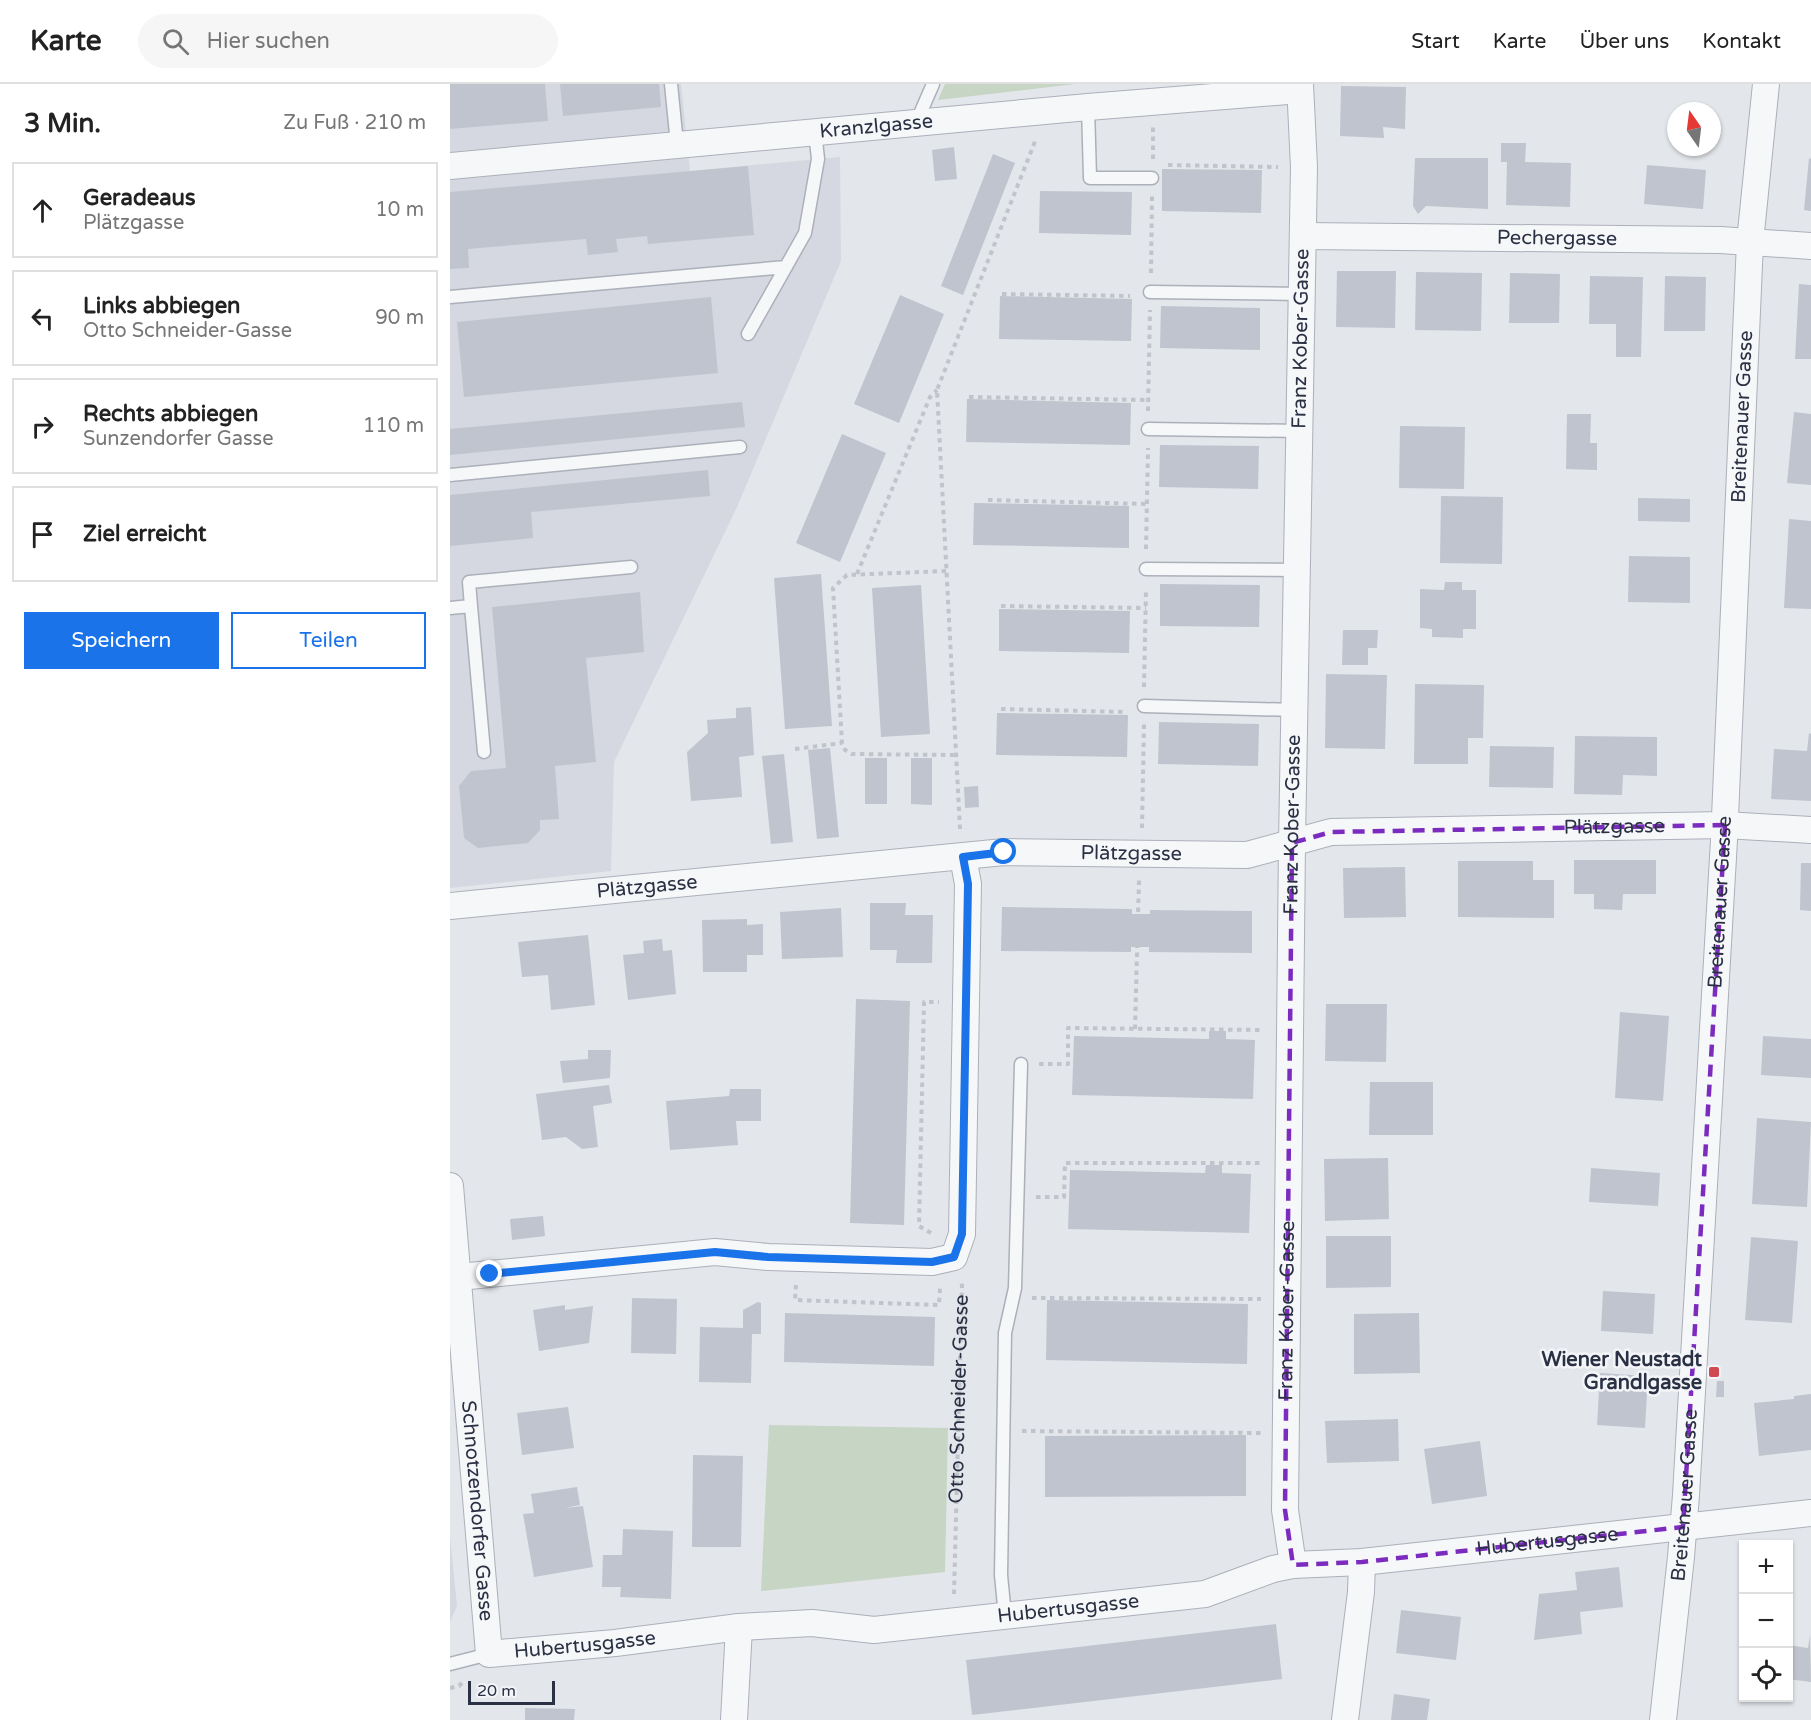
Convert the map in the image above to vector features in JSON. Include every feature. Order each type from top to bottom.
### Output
[{"type":"street","name":"Breitenauer Gasse","points":[[1663,1720],[1683,1527],[1725,825],[1750,242],[1766,84]]},
{"type":"street","name":"Kranzlgasse","points":[[450,166],[1300,87]]},
{"type":"street","name":"Franz Kober-Gasse","points":[[1293,1565],[1285,1510],[1292,843],[1304,167],[1300,87]]},
{"type":"street","name":"Pechergasse","points":[[1303,236],[1750,242],[1811,246]]},
{"type":"street","name":"Plätzgasse","points":[[450,906],[1004,852],[1247,855],[1330,832],[1725,825],[1811,830]]},
{"type":"street","points":[[459,1277],[715,1252],[797,1258],[932,1262],[954,1257],[962,1234],[968,884],[963,857]]},
{"type":"street","name":"Schnotzendorfer Gasse","points":[[450,1186],[489,1654]]},
{"type":"street","name":"Hubertusgasse","points":[[489,1654],[615,1643],[739,1627],[812,1623],[874,1630],[954,1622],[1205,1594],[1274,1569],[1293,1565],[1362,1562],[1811,1513]]},
{"type":"street","points":[[1345,1720],[1361,1592],[1362,1562]]},
{"type":"street","points":[[734,1720],[739,1627]]},
{"type":"lane","points":[[671,84],[677,144]]},
{"type":"lane","points":[[916,123],[933,84]]},
{"type":"lane","points":[[1088,107],[1090,178],[1152,178]]},
{"type":"lane","points":[[748,334],[805,232],[818,159],[815,132]]},
{"type":"lane","points":[[450,297],[786,267]]},
{"type":"lane","points":[[1144,294],[1301,294]]},
{"type":"lane","points":[[1148,429],[1300,431]]},
{"type":"lane","points":[[450,475],[740,447]]},
{"type":"lane","points":[[484,752],[469,582],[631,567]]},
{"type":"lane","points":[[1146,568],[1297,570]]},
{"type":"lane","points":[[450,608],[471,606]]},
{"type":"lane","points":[[1144,706],[1295,710]]},
{"type":"lane","points":[[1005,1616],[1001,1575],[1005,1333],[1015,1288],[1021,1064]]},
{"type":"lane","name":"Hubertusgasse","points":[[450,1664],[489,1654]]},
{"type":"path","points":[[857,574],[930,397],[937,390],[1046,111]]},
{"type":"path","points":[[1164,165],[1304,167]]},
{"type":"path","points":[[1002,294],[1144,294]]},
{"type":"path","points":[[937,390],[958,813],[963,857]]},
{"type":"path","points":[[969,397],[1149,400]]},
{"type":"path","points":[[988,500],[1147,504]]},
{"type":"path","points":[[946,571],[847,575],[833,588],[842,743],[845,750],[852,754],[956,755]]},
{"type":"path","points":[[1001,606],[1146,608]]},
{"type":"path","points":[[1001,709],[1132,712]]},
{"type":"path","points":[[795,749],[842,743]]},
{"type":"path","points":[[934,1235],[919,1226],[924,1002],[966,1002]]},
{"type":"path","points":[[1021,1064],[1068,1064],[1068,1028],[1291,1031]]},
{"type":"path","points":[[1017,1197],[1064,1197],[1065,1163],[1289,1163]]},
{"type":"path","name":"Otto Schneider-Gasse","points":[[954,1257],[962,1286],[954,1622]]},
{"type":"path","points":[[797,1258],[795,1300],[939,1305],[940,1285]]},
{"type":"path","points":[[1013,1298],[1287,1300]]},
{"type":"path","points":[[1003,1431],[1286,1432]]},
{"type":"highlighted area","points":[[1725,825],[1683,1527],[1362,1562],[1293,1565],[1285,1510],[1292,843],[1331,832]]},
{"type":"shaded area","points":[[450,84],[681,84],[690,171],[840,157],[841,261],[737,507],[614,762],[611,871],[450,888]]},
{"type":"shaded area","points":[[450,1537],[457,1606],[450,1622]]},
{"type":"green space","points":[[945,84],[1075,84],[938,100]]},
{"type":"green space","points":[[769,1425],[948,1428],[945,1572],[761,1591]]},
{"type":"building","points":[[450,84],[545,84],[548,121],[450,129]]},
{"type":"building","points":[[560,84],[659,84],[661,107],[563,116]]},
{"type":"building","points":[[1341,86],[1406,87],[1405,129],[1383,127],[1384,138],[1340,136]]},
{"type":"building","points":[[1501,143],[1526,143],[1525,162],[1571,163],[1570,207],[1506,205],[1507,162],[1501,162]]},
{"type":"building","points":[[954,147],[957,179],[935,181],[932,150]]},
{"type":"building","points":[[993,154],[1015,163],[963,295],[941,286]]},
{"type":"building","points":[[1415,158],[1488,158],[1488,209],[1426,206],[1418,214],[1413,206]]},
{"type":"building","points":[[1809,158],[1811,159],[1811,211],[1804,210]]},
{"type":"building","points":[[1647,165],[1706,170],[1703,209],[1644,204]]},
{"type":"building","points":[[748,166],[754,235],[648,244],[647,236],[616,239],[618,252],[588,255],[586,239],[468,249],[469,268],[450,269],[450,192]]},
{"type":"building","points":[[1162,169],[1262,170],[1261,213],[1162,211]]},
{"type":"building","points":[[1040,191],[1132,192],[1131,235],[1039,233]]},
{"type":"building","points":[[1337,271],[1396,271],[1395,328],[1336,327]]},
{"type":"building","points":[[1416,272],[1482,273],[1481,331],[1415,330]]},
{"type":"building","points":[[1510,273],[1560,274],[1559,323],[1509,323]]},
{"type":"building","points":[[1590,276],[1643,277],[1641,357],[1616,357],[1616,324],[1589,324]]},
{"type":"building","points":[[1665,276],[1706,277],[1705,331],[1664,331]]},
{"type":"building","points":[[1799,284],[1811,285],[1811,359],[1795,359]]},
{"type":"building","points":[[900,295],[944,314],[899,423],[854,404]]},
{"type":"building","points":[[1000,296],[1132,299],[1131,341],[999,339]]},
{"type":"building","points":[[711,297],[718,373],[464,397],[457,322]]},
{"type":"building","points":[[1161,306],[1260,308],[1260,350],[1160,348]]},
{"type":"building","points":[[967,399],[1131,403],[1130,445],[966,442]]},
{"type":"building","points":[[742,402],[745,427],[450,455],[450,429]]},
{"type":"building","points":[[1794,412],[1811,414],[1811,485],[1787,483]]},
{"type":"building","points":[[1567,414],[1591,414],[1590,443],[1597,443],[1597,470],[1566,469]]},
{"type":"building","points":[[1400,426],[1465,427],[1464,489],[1399,488]]},
{"type":"building","points":[[842,434],[886,453],[840,562],[796,543]]},
{"type":"building","points":[[1160,445],[1259,446],[1258,489],[1159,487]]},
{"type":"building","points":[[708,470],[710,496],[531,512],[533,538],[450,546],[450,495]]},
{"type":"building","points":[[1441,496],[1503,497],[1502,564],[1440,563]]},
{"type":"building","points":[[1638,498],[1690,499],[1690,522],[1638,521]]},
{"type":"building","points":[[974,503],[1129,506],[1129,548],[973,545]]},
{"type":"building","points":[[1789,519],[1811,521],[1811,609],[1784,608]]},
{"type":"building","points":[[1629,556],[1690,557],[1690,603],[1628,602]]},
{"type":"building","points":[[821,574],[832,726],[785,729],[774,578]]},
{"type":"building","points":[[1445,582],[1462,582],[1462,590],[1476,590],[1476,629],[1463,629],[1463,638],[1432,637],[1432,629],[1420,628],[1420,589],[1444,590]]},
{"type":"building","points":[[1160,584],[1260,585],[1259,627],[1160,626]]},
{"type":"building","points":[[921,585],[930,734],[881,737],[872,588]]},
{"type":"building","points":[[640,592],[644,652],[586,658],[596,762],[555,766],[559,819],[540,820],[540,830],[528,843],[478,848],[464,838],[459,786],[471,771],[506,768],[492,607]]},
{"type":"building","points":[[999,609],[1130,611],[1129,653],[999,651]]},
{"type":"building","points":[[1343,630],[1378,630],[1377,648],[1368,648],[1368,665],[1342,665]]},
{"type":"building","points":[[1326,674],[1387,675],[1385,749],[1325,748]]},
{"type":"building","points":[[1415,684],[1484,685],[1483,738],[1468,738],[1468,764],[1414,764]]},
{"type":"building","points":[[751,707],[754,755],[739,757],[742,797],[691,801],[687,752],[708,733],[707,720],[736,718],[736,708]]},
{"type":"building","points":[[997,713],[1128,715],[1127,757],[996,755]]},
{"type":"building","points":[[1159,722],[1259,724],[1258,766],[1158,764]]},
{"type":"building","points":[[1809,733],[1811,734],[1811,801],[1771,799],[1774,749],[1807,751]]},
{"type":"building","points":[[1575,736],[1657,737],[1657,776],[1623,775],[1622,795],[1574,794]]},
{"type":"building","points":[[1490,746],[1554,747],[1553,788],[1489,787]]},
{"type":"building","points":[[830,748],[839,837],[817,839],[808,750]]},
{"type":"building","points":[[784,754],[793,842],[771,844],[762,756]]},
{"type":"building","points":[[865,758],[887,758],[887,804],[865,804]]},
{"type":"building","points":[[911,758],[932,758],[932,805],[911,804]]},
{"type":"building","points":[[978,786],[979,807],[965,808],[964,787]]},
{"type":"building","points":[[1574,860],[1656,860],[1656,894],[1623,894],[1622,910],[1594,909],[1594,894],[1574,894]]},
{"type":"building","points":[[1458,861],[1533,861],[1533,880],[1554,880],[1554,918],[1458,917]]},
{"type":"building","points":[[1801,863],[1811,863],[1811,911],[1800,910]]},
{"type":"building","points":[[1405,867],[1406,917],[1344,918],[1343,868]]},
{"type":"building","points":[[870,903],[906,903],[905,915],[933,915],[932,963],[896,963],[897,950],[870,950]]},
{"type":"building","points":[[1002,907],[1132,909],[1132,914],[1150,914],[1150,910],[1252,911],[1252,953],[1149,952],[1149,947],[1131,947],[1131,952],[1001,951]]},
{"type":"building","points":[[841,908],[843,957],[782,959],[780,912]]},
{"type":"building","points":[[747,919],[747,925],[763,924],[763,955],[747,955],[747,972],[703,972],[702,920]]},
{"type":"building","points":[[588,935],[595,1005],[551,1010],[548,975],[522,977],[518,942]]},
{"type":"building","points":[[662,939],[663,951],[672,950],[676,994],[628,1000],[623,955],[644,953],[643,941]]},
{"type":"building","points":[[856,999],[910,1001],[904,1225],[850,1223]]},
{"type":"building","points":[[1326,1004],[1387,1004],[1386,1062],[1325,1061]]},
{"type":"building","points":[[1620,1012],[1669,1016],[1663,1101],[1615,1098]]},
{"type":"building","points":[[1209,1031],[1226,1031],[1226,1039],[1255,1040],[1253,1099],[1072,1095],[1074,1036],[1209,1039]]},
{"type":"building","points":[[1763,1036],[1811,1039],[1811,1078],[1761,1075]]},
{"type":"building","points":[[588,1050],[611,1050],[610,1078],[563,1083],[560,1061],[588,1059]]},
{"type":"building","points":[[1370,1082],[1433,1082],[1433,1135],[1369,1135]]},
{"type":"building","points":[[609,1085],[612,1103],[593,1106],[598,1147],[582,1149],[566,1137],[542,1140],[536,1094]]},
{"type":"building","points":[[730,1089],[761,1089],[761,1121],[736,1121],[738,1145],[670,1150],[666,1101],[729,1096]]},
{"type":"building","points":[[1757,1118],[1811,1122],[1807,1207],[1752,1204]]},
{"type":"building","points":[[1388,1158],[1389,1219],[1325,1221],[1324,1159]]},
{"type":"building","points":[[1206,1165],[1222,1165],[1222,1173],[1251,1174],[1249,1233],[1068,1229],[1070,1170],[1205,1173]]},
{"type":"building","points":[[1591,1168],[1660,1173],[1658,1206],[1589,1202]]},
{"type":"building","points":[[543,1216],[545,1236],[512,1240],[510,1219]]},
{"type":"building","points":[[1326,1236],[1391,1236],[1391,1287],[1326,1288]]},
{"type":"building","points":[[1751,1237],[1798,1241],[1792,1323],[1745,1320]]},
{"type":"building","points":[[1603,1291],[1655,1294],[1653,1334],[1601,1331]]},
{"type":"building","points":[[632,1298],[677,1299],[676,1354],[631,1353]]},
{"type":"building","points":[[1047,1300],[1248,1304],[1247,1364],[1046,1360]]},
{"type":"building","points":[[758,1302],[761,1303],[761,1334],[752,1334],[751,1383],[699,1382],[700,1327],[743,1328],[743,1310]]},
{"type":"building","points":[[565,1305],[565,1310],[593,1306],[589,1343],[539,1351],[533,1310]]},
{"type":"building","points":[[785,1313],[935,1317],[934,1366],[784,1362]]},
{"type":"building","points":[[1419,1313],[1420,1373],[1354,1374],[1354,1314]]},
{"type":"building","points":[[1600,1373],[1648,1376],[1645,1428],[1597,1425]]},
{"type":"building","points":[[1717,1381],[1724,1381],[1724,1397],[1716,1397]]},
{"type":"building","points":[[1811,1394],[1811,1450],[1759,1456],[1754,1403],[1794,1399],[1794,1396]]},
{"type":"building","points":[[568,1407],[574,1448],[522,1455],[517,1413]]},
{"type":"building","points":[[1398,1419],[1399,1461],[1327,1463],[1325,1421]]},
{"type":"building","points":[[1246,1435],[1246,1496],[1045,1497],[1045,1436]]},
{"type":"building","points":[[1480,1441],[1487,1496],[1432,1504],[1424,1449]]},
{"type":"building","points":[[693,1455],[743,1456],[741,1547],[692,1547]]},
{"type":"building","points":[[577,1487],[580,1505],[565,1508],[583,1506],[593,1567],[534,1577],[523,1514],[534,1513],[531,1494]]},
{"type":"building","points":[[623,1529],[673,1531],[671,1599],[620,1597],[621,1587],[602,1587],[603,1555],[622,1555]]},
{"type":"building","points":[[1619,1567],[1623,1607],[1580,1612],[1582,1634],[1534,1640],[1539,1594],[1577,1590],[1575,1572]]},
{"type":"building","points":[[1401,1610],[1461,1617],[1456,1660],[1396,1653]]},
{"type":"building","points":[[1276,1624],[1282,1679],[972,1715],[966,1660]]},
{"type":"building","points":[[1810,1635],[1811,1682],[1793,1680],[1793,1646],[1808,1648]]},
{"type":"building","points":[[1394,1694],[1430,1699],[1427,1720],[1391,1720]]},
{"type":"building","points":[[525,1708],[575,1709],[574,1720],[525,1720]]},
{"type":"place","name":"Wiener Neustadt Grandlgasse","points":[[1714,1372]]},
{"type":"route","points":[[490,1274],[715,1252],[768,1257],[932,1262],[954,1257],[962,1234],[968,884],[963,857],[1004,852]]}]
